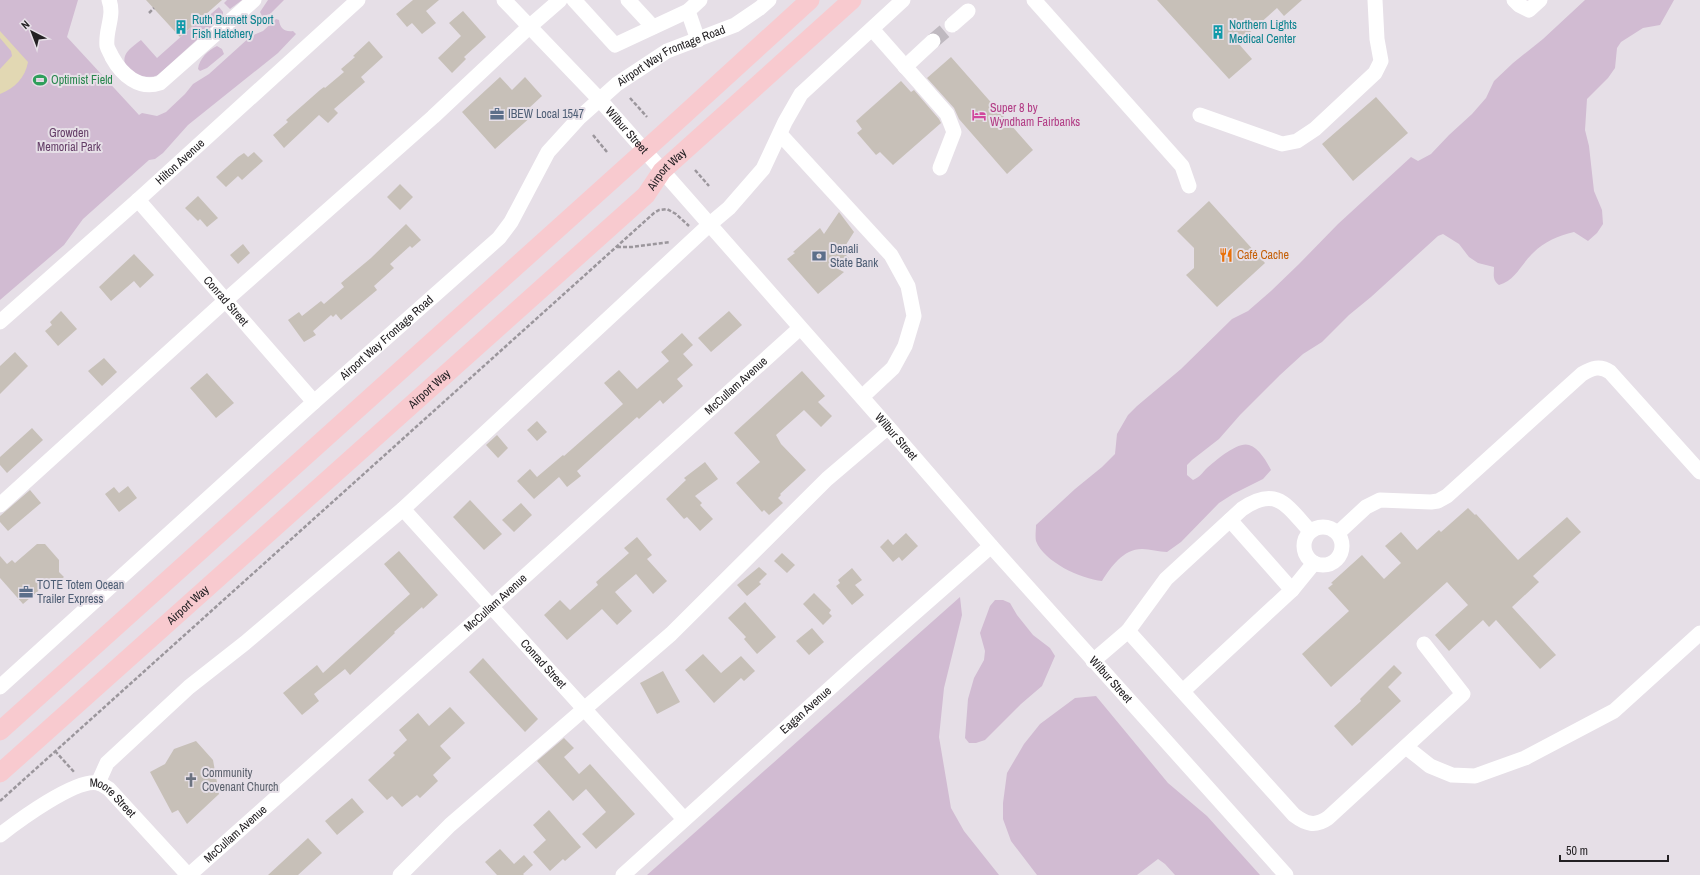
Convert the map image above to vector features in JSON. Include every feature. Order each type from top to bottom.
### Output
[{"type":"main road","points":[[0,731],[810,0]]},
{"type":"main road","name":"Airport Way","points":[[0,774],[646,195],[662,171],[852,0]]},
{"type":"street","points":[[109,0],[112,15],[107,32],[107,47],[116,65],[126,76],[140,84],[147,86],[160,83],[254,0]]},
{"type":"street","name":"Hilton Avenue","points":[[0,322],[138,200],[358,0]]},
{"type":"street","name":"Wilbur Street","points":[[504,0],[600,100],[645,150],[991,546],[1286,875]]},
{"type":"street","points":[[0,505],[226,300],[434,117],[529,27],[560,0]]},
{"type":"street","points":[[574,0],[615,45],[688,11],[700,0]]},
{"type":"street","points":[[628,0],[653,28]]},
{"type":"street","name":"Airport Way Frontage Road","points":[[3,678],[499,238],[514,217],[548,152],[579,118],[617,84],[666,51],[735,25],[769,0]]},
{"type":"street","points":[[98,783],[107,763],[189,687],[245,643],[403,509],[729,208],[763,169],[801,94],[903,0]]},
{"type":"street","points":[[1034,0],[1182,166],[1189,186]]},
{"type":"street","points":[[1200,115],[1282,144],[1297,141],[1315,129],[1375,73],[1381,61],[1377,40],[1375,0]]},
{"type":"street","points":[[1514,0],[1519,5],[1529,10],[1540,0]]},
{"type":"street","points":[[952,25],[968,10]]},
{"type":"street","points":[[688,11],[698,40]]},
{"type":"street","points":[[872,29],[947,114],[954,132],[940,168]]},
{"type":"street","points":[[905,67],[933,42]]},
{"type":"street","points":[[780,134],[891,255],[908,286],[914,316],[905,346],[892,368],[862,397]]},
{"type":"street","name":"Conrad Street","points":[[138,200],[314,402]]},
{"type":"street","name":"McCullam Avenue","points":[[189,875],[492,606],[800,328]]},
{"type":"street","points":[[1338,533],[1366,507],[1380,500],[1431,502],[1438,501],[1447,496],[1582,374],[1596,368],[1604,368],[1610,372],[1700,472]]},
{"type":"street","points":[[400,875],[450,825],[671,634],[827,479],[888,427]]},
{"type":"street","points":[[1093,661],[1128,631],[1166,579],[1230,520],[1253,501],[1264,498],[1273,498],[1282,502],[1310,531]]},
{"type":"street","name":"Conrad Street","points":[[403,509],[684,819]]},
{"type":"street","points":[[1230,520],[1292,590]]},
{"type":"street","points":[[1326,526],[1338,533],[1342,538],[1343,545],[1340,557],[1330,564],[1324,565],[1314,563],[1308,558],[1304,546],[1305,539],[1310,531],[1326,526]]},
{"type":"street","name":"Eagan Avenue","points":[[622,875],[859,662],[991,546]]},
{"type":"street","points":[[1183,691],[1292,590],[1314,563]]},
{"type":"street","points":[[1128,631],[1294,816],[1303,822],[1310,824],[1321,823],[1328,818],[1463,694],[1424,644]]},
{"type":"street","points":[[1406,747],[1430,766],[1452,775],[1475,776],[1525,758],[1614,711],[1700,633]]},
{"type":"street","name":"Moore Street","points":[[0,835],[21,818],[66,792],[85,784],[98,783],[110,789],[189,875]]},
{"type":"path","points":[[149,13],[154,8]]},
{"type":"path","points":[[630,98],[647,117]]},
{"type":"path","points":[[592,135],[607,152]]},
{"type":"path","points":[[695,170],[709,186]]},
{"type":"path","points":[[0,801],[659,210]]},
{"type":"path","points":[[616,247],[632,248],[671,241]]},
{"type":"green space","name":"Growden Memorial Park","points":[[0,0],[78,0],[67,37],[139,115],[142,113],[157,116],[166,112],[193,84],[209,74],[251,36],[263,31],[276,19],[279,20],[280,26],[283,29],[293,31],[296,34],[278,53],[188,125],[163,153],[155,159],[149,160],[83,219],[64,245],[0,300]]},
{"type":"green space","points":[[227,0],[242,0],[230,9],[224,3]]},
{"type":"green space","points":[[268,0],[284,0],[270,14],[262,16],[260,12]]},
{"type":"green space","points":[[1585,0],[1674,0],[1660,25],[1643,28],[1621,42],[1617,48],[1615,68],[1608,78],[1587,99],[1585,130],[1589,146],[1594,191],[1602,210],[1603,224],[1597,233],[1588,241],[1574,232],[1557,237],[1547,242],[1529,257],[1514,276],[1505,283],[1499,285],[1494,279],[1494,267],[1478,263],[1469,257],[1459,244],[1443,234],[1438,236],[1349,315],[1322,342],[1303,354],[1240,415],[1219,439],[1187,465],[1187,475],[1193,480],[1227,452],[1239,446],[1249,445],[1259,452],[1271,470],[1263,479],[1219,503],[1181,542],[1167,552],[1142,549],[1123,555],[1109,570],[1102,581],[1093,580],[1074,573],[1047,556],[1040,549],[1036,541],[1036,525],[1115,454],[1117,434],[1128,415],[1181,369],[1232,319],[1248,311],[1271,291],[1338,224],[1411,157],[1418,161],[1431,154],[1472,114],[1486,98],[1494,81],[1513,63],[1543,39]]},
{"type":"green space","points":[[219,7],[223,12],[223,16],[158,75],[153,77],[141,76],[130,71],[126,67],[124,62],[126,54],[141,40],[157,58],[203,17],[205,19]]},
{"type":"green space","points":[[217,46],[222,49],[224,54],[207,68],[200,71],[198,69],[202,58],[207,52]]},
{"type":"green space","points":[[960,597],[962,615],[944,688],[939,737],[951,808],[964,831],[999,875],[647,875]]},
{"type":"green space","points":[[995,600],[1003,600],[1010,603],[1017,615],[1033,635],[1050,648],[1055,656],[1042,686],[1021,704],[985,740],[976,743],[969,743],[965,738],[968,699],[974,678],[984,660],[985,651],[980,633],[990,606]]},
{"type":"green space","points":[[1096,696],[1168,783],[1207,816],[1260,875],[1175,875],[1158,859],[1137,875],[1037,875],[1011,841],[1003,819],[1003,803],[1007,773],[1024,744],[1040,724],[1075,698]]},
{"type":"sand","points":[[0,31],[28,62],[22,78],[10,89],[0,94],[0,69],[12,56],[11,51],[0,38]]},
{"type":"building","name":"Ruth Burnett Sport Fish Hatchery","points":[[146,0],[222,0],[180,37]]},
{"type":"building","points":[[413,0],[439,0],[426,11],[436,23],[422,34],[412,23],[407,27],[396,14]]},
{"type":"building","name":"Northern Lights Medical Center","points":[[1157,0],[1302,0],[1284,16],[1277,8],[1238,43],[1252,59],[1229,79]]},
{"type":"building","points":[[463,11],[486,37],[464,57],[466,59],[452,73],[438,58],[461,36],[449,23]]},
{"type":"building","points":[[369,41],[383,57],[361,77],[365,82],[334,109],[338,113],[328,123],[319,115],[284,148],[273,135],[288,122],[286,120],[320,90],[324,87],[325,88],[344,72],[341,69],[355,57],[353,56]]},
{"type":"building","name":"Super 8 by Wyndham Fairbanks","points":[[951,57],[1033,150],[1007,174],[959,119],[954,108],[927,78]]},
{"type":"building","name":"IBEW Local 1547","points":[[500,77],[512,90],[525,77],[542,96],[528,109],[533,115],[495,149],[462,112]]},
{"type":"building","points":[[901,81],[911,92],[914,90],[941,123],[893,165],[880,152],[876,155],[857,133],[862,129],[856,121]]},
{"type":"building","points":[[1376,97],[1408,133],[1353,181],[1322,144]]},
{"type":"building","points":[[254,152],[263,161],[242,180],[238,176],[226,187],[216,177],[244,153],[248,157]]},
{"type":"building","points":[[400,184],[413,197],[400,210],[387,197]]},
{"type":"building","points":[[198,196],[218,218],[207,227],[200,219],[198,221],[185,208]]},
{"type":"building","name":"Café Cache","points":[[1209,201],[1265,263],[1217,307],[1186,275],[1194,268],[1194,248],[1177,231]]},
{"type":"building","name":"Denali State Bank","points":[[839,212],[854,232],[842,251],[850,259],[838,269],[844,272],[818,294],[787,259],[820,228],[824,234]]},
{"type":"building","points":[[406,224],[421,240],[412,248],[410,246],[390,264],[394,268],[374,286],[377,290],[341,320],[336,314],[333,317],[331,315],[313,331],[316,335],[304,342],[288,320],[299,312],[302,316],[321,301],[324,304],[344,287],[341,283],[371,258]]},
{"type":"building","points":[[243,244],[250,253],[238,264],[230,255]]},
{"type":"building","points":[[134,254],[154,275],[140,288],[134,281],[111,301],[99,287]]},
{"type":"building","points":[[61,311],[77,329],[58,346],[45,331],[52,325],[50,322]]},
{"type":"building","points":[[729,311],[742,325],[711,352],[698,338]]},
{"type":"building","points":[[682,333],[693,345],[683,354],[693,365],[677,379],[683,386],[663,404],[660,400],[639,419],[637,417],[577,471],[581,476],[567,487],[559,477],[534,499],[517,481],[530,469],[537,477],[563,455],[564,456],[623,404],[604,383],[619,370],[637,389],[669,361],[661,352]]},
{"type":"building","points":[[15,352],[28,366],[0,394],[0,366]]},
{"type":"building","points":[[104,358],[117,372],[102,386],[88,371]]},
{"type":"building","points":[[802,371],[825,396],[818,402],[832,416],[821,427],[804,410],[776,435],[781,444],[806,470],[780,494],[781,495],[778,498],[783,503],[769,515],[764,510],[762,512],[736,483],[760,462],[734,433]]},
{"type":"building","points":[[207,373],[234,403],[216,418],[190,388]]},
{"type":"building","points":[[537,421],[547,432],[537,441],[527,430]]},
{"type":"building","points":[[32,428],[43,440],[7,473],[0,465],[0,457]]},
{"type":"building","points":[[497,435],[508,448],[498,458],[486,445]]},
{"type":"building","points":[[705,462],[718,479],[695,496],[702,503],[700,505],[713,519],[700,531],[687,517],[684,519],[666,499],[686,480],[684,478]]},
{"type":"building","points":[[128,486],[137,498],[119,512],[105,494],[114,487],[119,493]]},
{"type":"building","points":[[30,490],[41,503],[8,531],[0,522],[0,516]]},
{"type":"building","points":[[470,500],[502,534],[484,550],[453,517]]},
{"type":"building","points":[[521,503],[532,515],[514,532],[502,520]]},
{"type":"building","points":[[1468,508],[1475,515],[1476,514],[1518,560],[1567,517],[1581,532],[1533,576],[1539,582],[1512,607],[1556,655],[1540,669],[1496,620],[1489,627],[1483,620],[1449,651],[1435,635],[1468,605],[1447,582],[1331,687],[1302,654],[1349,611],[1328,588],[1333,584],[1331,583],[1362,555],[1384,579],[1401,563],[1385,546],[1401,532],[1417,550],[1439,530],[1441,532]]},
{"type":"building","points":[[906,533],[918,546],[902,561],[899,557],[893,562],[880,547],[888,539],[893,545]]},
{"type":"building","points":[[637,537],[652,555],[647,559],[667,581],[653,594],[636,574],[615,592],[632,611],[617,625],[602,609],[567,640],[544,615],[560,600],[570,610],[598,585],[596,582],[629,553],[624,548]]},
{"type":"building","points":[[37,544],[45,544],[59,560],[59,572],[64,577],[55,585],[51,580],[23,604],[0,578],[0,556],[7,564],[12,560],[15,563]]},
{"type":"building","points":[[399,551],[438,595],[394,632],[395,633],[350,675],[345,669],[314,694],[319,701],[302,715],[283,693],[317,665],[323,673],[410,594],[384,564]]},
{"type":"building","points":[[782,553],[795,565],[787,573],[774,561]]},
{"type":"building","points":[[759,567],[767,574],[759,582],[761,584],[747,596],[737,585]]},
{"type":"building","points":[[852,568],[862,580],[855,585],[864,595],[852,605],[836,586],[840,583],[838,580]]},
{"type":"building","points":[[814,593],[831,610],[829,613],[832,616],[823,625],[803,604]]},
{"type":"building","points":[[745,602],[776,637],[757,654],[744,639],[746,637],[728,618]]},
{"type":"building","points":[[812,628],[824,642],[809,655],[796,641]]},
{"type":"building","points":[[703,654],[721,673],[741,656],[755,671],[744,681],[741,678],[714,703],[685,670]]},
{"type":"building","points":[[483,658],[538,719],[525,732],[469,672]]},
{"type":"building","points":[[1394,665],[1402,673],[1388,687],[1401,701],[1352,746],[1334,726],[1361,701],[1360,699]]},
{"type":"building","points":[[663,671],[680,702],[657,714],[640,683]]},
{"type":"building","points":[[450,707],[465,723],[440,746],[451,758],[433,775],[438,781],[420,798],[417,795],[402,807],[392,796],[387,800],[368,780],[395,755],[393,753],[407,740],[399,730],[418,713],[429,726]]},
{"type":"building","points":[[564,738],[574,748],[564,757],[579,774],[590,764],[635,814],[596,849],[582,834],[606,812],[586,789],[573,801],[537,761]]},
{"type":"building","points":[[196,741],[213,760],[219,794],[187,824],[178,810],[172,813],[150,772],[165,764],[174,749]]},
{"type":"building","points":[[352,798],[364,812],[337,835],[325,821]]},
{"type":"building","points":[[549,810],[581,847],[565,861],[563,859],[550,871],[533,852],[546,840],[533,825]]},
{"type":"building","points":[[308,838],[322,853],[298,875],[268,875]]},
{"type":"building","points":[[500,849],[514,864],[524,855],[533,865],[523,874],[524,875],[497,875],[485,862]]},
{"type":"tunnel","points":[[933,41],[952,25]]},
{"type":"place","name":"Ruth Burnett Sport Fish Hatchery","points":[[181,27]]},
{"type":"place","name":"Northern Lights Medical Center","points":[[1218,32]]},
{"type":"place","name":"Optimist Field","points":[[40,80]]},
{"type":"place","name":"IBEW Local 1547","points":[[497,114]]},
{"type":"place","name":"Super 8 by Wyndham Fairbanks","points":[[979,115]]},
{"type":"place","name":"Café Cache","points":[[1226,255]]},
{"type":"place","name":"Denali State Bank","points":[[819,256]]},
{"type":"place","name":"TOTE Totem Ocean Trailer Express","points":[[26,592]]},
{"type":"place","name":"Community Covenant Church","points":[[191,780]]}]
